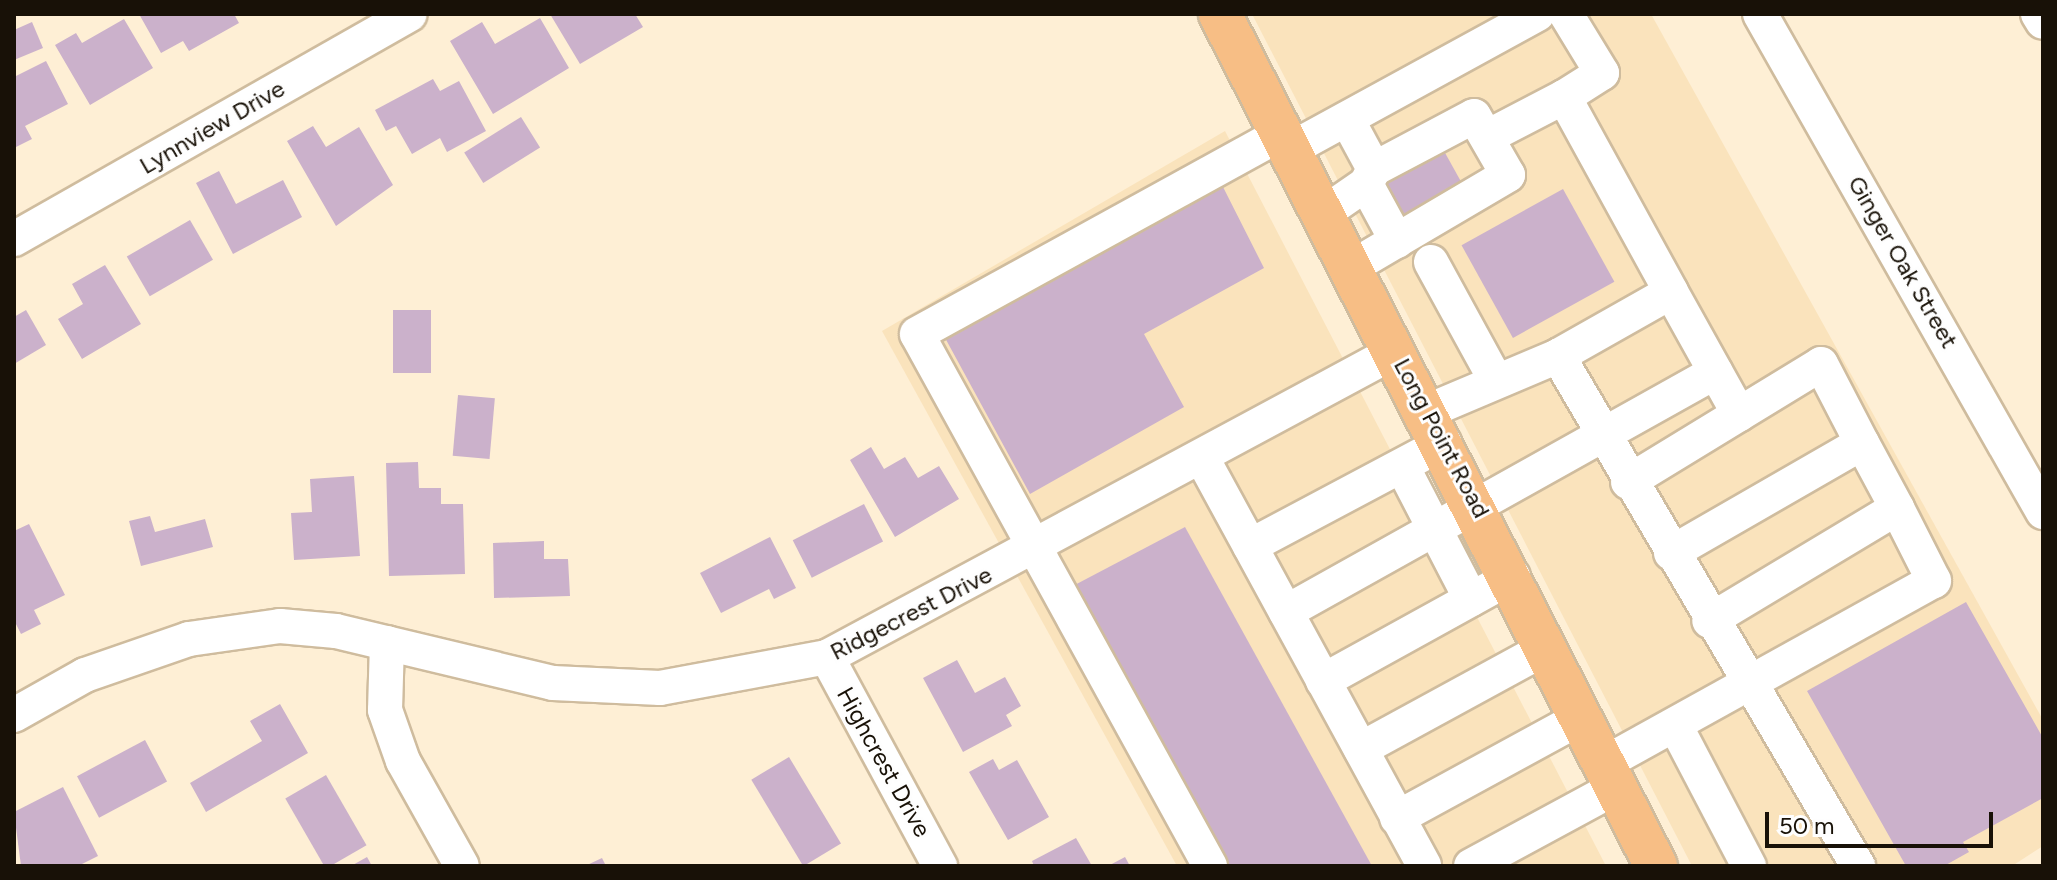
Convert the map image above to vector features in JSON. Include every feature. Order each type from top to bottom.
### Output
[{"type":"main road","name":"Long Point Road","points":[[1220,14],[1513,576],[1611,775],[1648,863]]},
{"type":"street","name":"Lynnview Drive","points":[[14,239],[410,14]]},
{"type":"street","points":[[1210,866],[917,334],[1287,141],[1347,119],[1538,14]]},
{"type":"street","points":[[1324,213],[1370,177],[1481,126],[1564,97],[1602,73],[1566,14]]},
{"type":"street","name":"Ginger Oak Street","points":[[1760,14],[2043,512]]},
{"type":"street","points":[[2038,14],[2043,22]]},
{"type":"street","points":[[1564,97],[1739,414]]},
{"type":"street","points":[[1347,119],[1397,241]]},
{"type":"street","points":[[1352,267],[1508,175],[1481,126]]},
{"type":"street","points":[[1431,262],[1495,379]]},
{"type":"street","points":[[1250,546],[1402,466],[1436,427],[1495,379],[1558,356],[1671,292]]},
{"type":"street","name":"Ridgecrest Drive","points":[[14,715],[85,675],[189,639],[280,626],[387,643],[553,683],[660,688],[827,657],[1034,550],[1396,351]]},
{"type":"street","points":[[1558,356],[1709,621],[1751,685],[1858,866]]},
{"type":"street","points":[[1471,866],[1611,775],[1676,727],[1934,581],[1821,364],[1628,482]]},
{"type":"street","points":[[1286,612],[1605,437],[1716,372]]},
{"type":"street","points":[[1671,553],[1862,443]]},
{"type":"street","points":[[1202,458],[1424,866]]},
{"type":"street","points":[[1402,466],[1471,599]]},
{"type":"street","points":[[1709,621],[1897,508]]},
{"type":"street","points":[[1323,681],[1513,576]]},
{"type":"street","points":[[387,643],[385,710],[403,761],[462,866]]},
{"type":"street","points":[[1361,749],[1548,647]]},
{"type":"street","name":"Highcrest Drive","points":[[827,657],[940,866]]},
{"type":"street","points":[[1397,818],[1582,717]]},
{"type":"street","points":[[1676,727],[1749,866]]},
{"type":"shaded area","points":[[1252,14],[1651,14],[2043,720],[2043,846],[2012,866],[1692,866]]},
{"type":"shaded area","points":[[1225,131],[1606,866],[1177,866],[882,331]]},
{"type":"building","points":[[139,14],[234,14],[239,23],[189,51],[183,41],[161,53]]},
{"type":"building","points":[[550,14],[635,14],[643,27],[580,64]]},
{"type":"building","points":[[540,18],[569,68],[493,114],[450,41],[482,22],[495,44]]},
{"type":"building","points":[[124,19],[153,68],[90,105],[55,45],[76,33],[82,43]]},
{"type":"building","points":[[32,22],[43,48],[14,60],[14,30]]},
{"type":"building","points":[[46,61],[68,104],[25,126],[32,139],[14,148],[14,77]]},
{"type":"building","points":[[433,79],[440,91],[459,81],[486,131],[447,152],[440,138],[412,154],[396,126],[386,131],[375,110]]},
{"type":"building","points":[[521,117],[540,148],[483,183],[464,153]]},
{"type":"building","points":[[313,126],[326,147],[359,127],[393,185],[336,226],[287,141]]},
{"type":"building","points":[[1439,142],[1462,183],[1402,216],[1380,175]]},
{"type":"building","points":[[219,171],[236,204],[283,180],[302,217],[233,254],[196,183]]},
{"type":"building","points":[[1221,183],[1264,268],[1144,334],[1184,407],[1030,494],[944,336]]},
{"type":"building","points":[[1563,189],[1614,282],[1513,338],[1462,245]]},
{"type":"building","points":[[190,220],[213,260],[150,296],[127,256]]},
{"type":"building","points":[[105,265],[141,324],[82,359],[58,319],[83,304],[72,284]]},
{"type":"building","points":[[26,310],[46,345],[14,364],[14,317]]},
{"type":"building","points":[[393,310],[431,310],[431,373],[393,373]]},
{"type":"building","points":[[458,395],[495,398],[490,459],[453,456]]},
{"type":"building","points":[[871,447],[884,469],[905,457],[918,478],[939,466],[959,499],[895,537],[850,460]]},
{"type":"building","points":[[418,462],[419,488],[441,488],[441,504],[463,504],[465,574],[389,576],[386,463]]},
{"type":"building","points":[[354,476],[360,556],[294,560],[291,513],[312,512],[310,479]]},
{"type":"building","points":[[864,504],[883,541],[812,578],[793,540]]},
{"type":"building","points":[[150,516],[155,532],[205,519],[213,547],[141,566],[129,521]]},
{"type":"building","points":[[29,524],[65,595],[34,610],[41,624],[21,634],[14,620],[14,531]]},
{"type":"building","points":[[1185,527],[1372,866],[1222,866],[1069,588]]},
{"type":"building","points":[[770,537],[796,588],[774,599],[769,589],[721,613],[700,573]]},
{"type":"building","points":[[544,541],[544,559],[568,559],[570,596],[494,598],[493,543]]},
{"type":"building","points":[[1966,602],[2043,738],[2043,798],[1963,842],[1969,852],[1944,866],[1906,866],[1807,691]]},
{"type":"building","points":[[957,660],[975,693],[1005,677],[1021,706],[1006,715],[1012,726],[963,752],[923,678]]},
{"type":"building","points":[[280,704],[308,753],[206,812],[190,783],[262,741],[250,721]]},
{"type":"building","points":[[145,740],[167,781],[99,818],[77,776]]},
{"type":"building","points":[[789,757],[841,844],[803,866],[751,780]]},
{"type":"building","points":[[993,759],[999,770],[1017,760],[1049,817],[1008,840],[969,772]]},
{"type":"building","points":[[326,775],[367,845],[330,866],[324,866],[285,798]]},
{"type":"building","points":[[63,787],[98,856],[78,866],[21,866],[14,812]]},
{"type":"building","points":[[1076,838],[1092,866],[1034,866],[1032,861]]},
{"type":"building","points":[[367,857],[372,866],[351,866]]},
{"type":"building","points":[[1125,857],[1130,866],[1108,866]]},
{"type":"building","points":[[602,858],[606,866],[585,866]]}]
